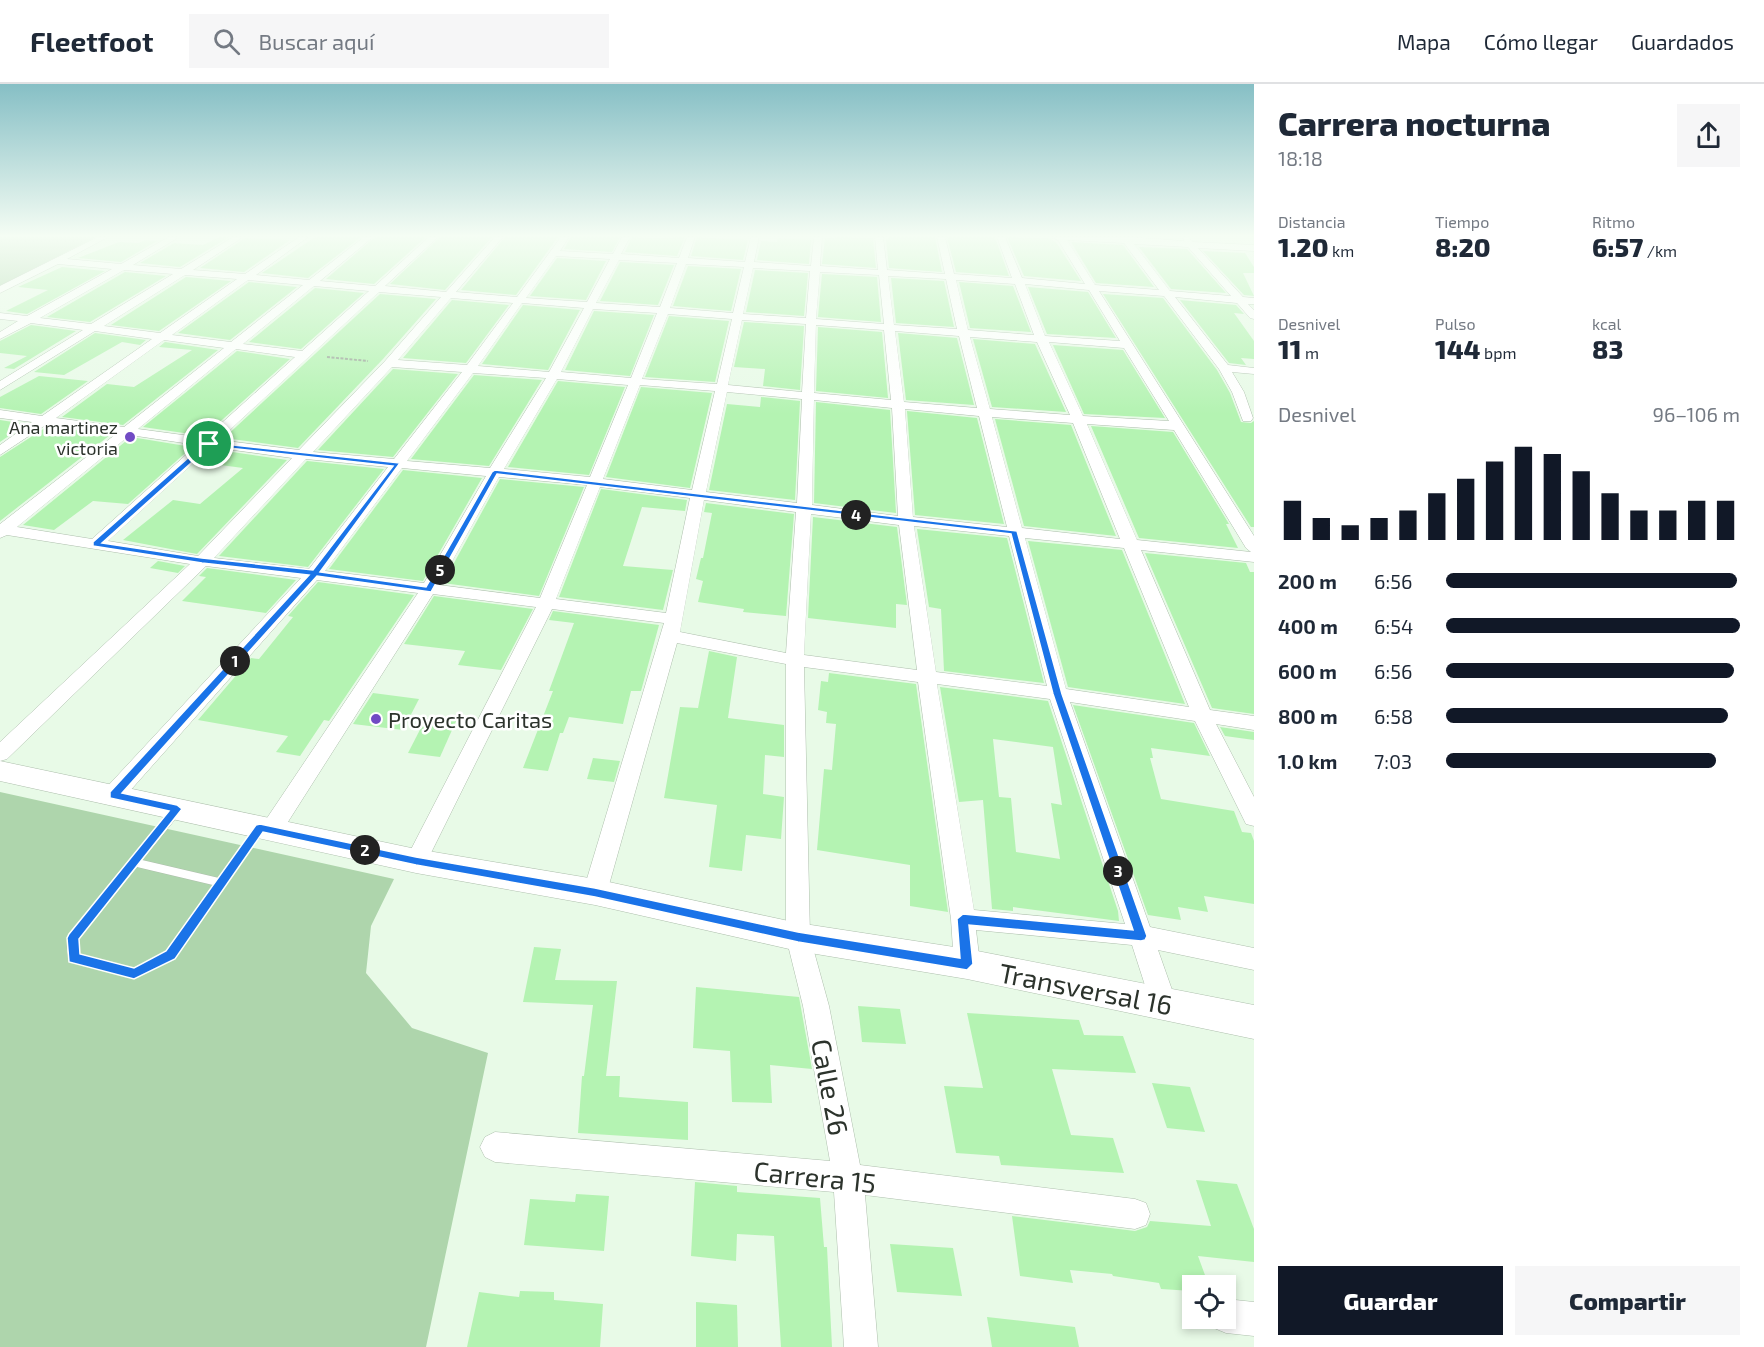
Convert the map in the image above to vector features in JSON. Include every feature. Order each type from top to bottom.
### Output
[{"type":"main road","name":"Transversal 16","points":[[0,771],[416,861],[595,892],[798,937],[967,964],[1254,1022]]},
{"type":"street","points":[[0,336],[69,296]]},
{"type":"street","points":[[0,386],[145,296]]},
{"type":"street","points":[[0,451],[221,296]]},
{"type":"street","points":[[2,531],[296,296]]},
{"type":"street","points":[[96,544],[209,444],[369,296]]},
{"type":"street","points":[[0,754],[202,561],[450,296],[811,320],[1128,345]]},
{"type":"street","points":[[113,795],[315,573],[470,369],[521,296]]},
{"type":"street","points":[[266,829],[428,590],[554,374],[594,296]]},
{"type":"street","points":[[416,861],[547,602],[669,296]]},
{"type":"street","points":[[595,892],[672,628],[698,495],[742,296]]},
{"type":"street","name":"Calle 26","points":[[813,296],[795,660],[798,937],[816,1005],[848,1178],[861,1347]]},
{"type":"street","points":[[886,296],[898,404],[906,521],[963,919],[967,964]]},
{"type":"street","points":[[955,296],[1058,694],[1164,1004]]},
{"type":"street","points":[[1025,296],[1202,715],[1254,818]]},
{"type":"street","points":[[1098,296],[1254,548]]},
{"type":"street","points":[[1168,296],[1224,368],[1238,392],[1246,418]]},
{"type":"street","points":[[1202,296],[1254,301]]},
{"type":"street","points":[[1237,296],[1254,316]]},
{"type":"street","points":[[0,316],[304,355]]},
{"type":"street","points":[[389,363],[809,395],[1079,421],[1179,426]]},
{"type":"street","points":[[1224,368],[1254,371]]},
{"type":"street","points":[[0,414],[42,422],[209,444],[398,465],[595,482],[906,521],[1254,557]]},
{"type":"street","points":[[2,531],[202,561],[315,573],[428,590],[547,602],[672,628],[795,660],[1058,694],[1254,723]]},
{"type":"street","points":[[963,919],[1141,936],[1254,959]]},
{"type":"street","name":"Carrera 15","points":[[495,1147],[848,1178],[1135,1214]]},
{"type":"street","points":[[1236,1317],[1254,1319]]},
{"type":"lane","points":[[177,809],[73,938],[74,958],[134,973],[170,955],[221,883],[266,829]]},
{"type":"lane","points":[[135,862],[221,883]]},
{"type":"path","points":[[304,355],[389,363]]},
{"type":"green space","points":[[0,792],[394,879],[371,926],[366,973],[412,1028],[488,1053],[426,1347],[0,1347]]},
{"type":"building","points":[[36,296],[60,296],[27,314],[6,311]]},
{"type":"building","points":[[84,296],[133,296],[90,322],[47,317]]},
{"type":"building","points":[[156,296],[209,296],[159,331],[111,325]]},
{"type":"building","points":[[230,296],[286,296],[230,340],[178,333]]},
{"type":"building","points":[[305,296],[361,296],[301,349],[249,342]]},
{"type":"building","points":[[378,296],[436,299],[383,359],[298,448],[224,438]]},
{"type":"building","points":[[530,296],[588,296],[586,300]]},
{"type":"building","points":[[603,296],[662,296],[658,305],[600,301]]},
{"type":"building","points":[[677,296],[735,296],[731,311],[673,306]]},
{"type":"building","points":[[749,296],[806,296],[804,316],[746,312]]},
{"type":"building","points":[[820,296],[879,296],[881,322],[818,317]]},
{"type":"building","points":[[893,296],[947,296],[954,327],[896,323]]},
{"type":"building","points":[[962,296],[1017,296],[1031,332],[970,328]]},
{"type":"building","points":[[1032,296],[1090,296],[1116,338],[1047,334]]},
{"type":"building","points":[[1104,296],[1163,298],[1217,370],[1230,393],[1241,422],[1254,421],[1254,527],[1251,527]]},
{"type":"building","points":[[452,300],[509,305],[466,363],[403,358]]},
{"type":"building","points":[[1180,300],[1236,305],[1244,314],[1234,313],[1254,341],[1254,359],[1241,358],[1246,365],[1229,363]]},
{"type":"building","points":[[523,305],[580,310],[548,370],[482,364]]},
{"type":"building","points":[[594,311],[654,315],[630,376],[565,370]]},
{"type":"building","points":[[669,316],[729,321],[715,382],[645,377]]},
{"type":"building","points":[[744,322],[804,326],[800,390],[763,386],[765,369],[734,367]]},
{"type":"building","points":[[31,325],[76,331],[14,369],[4,368],[27,356],[0,353],[0,341]]},
{"type":"building","points":[[818,327],[882,332],[888,398],[816,391]]},
{"type":"building","points":[[95,333],[146,340],[140,345],[122,342],[64,375],[34,372]]},
{"type":"building","points":[[898,333],[957,338],[974,405],[906,400]]},
{"type":"building","points":[[973,339],[1035,344],[1066,412],[992,407]]},
{"type":"building","points":[[165,342],[218,350],[123,425],[62,417],[107,384],[134,387],[192,350],[159,347]]},
{"type":"building","points":[[1053,345],[1123,350],[1165,418],[1084,414]]},
{"type":"building","points":[[237,351],[290,359],[204,436],[143,427]]},
{"type":"building","points":[[393,369],[458,374],[393,457],[318,450]]},
{"type":"building","points":[[474,375],[542,380],[489,466],[411,459]]},
{"type":"building","points":[[39,376],[88,381],[41,414],[0,408],[0,397]]},
{"type":"building","points":[[558,381],[625,387],[589,475],[508,467]]},
{"type":"building","points":[[641,387],[712,393],[690,488],[606,477]]},
{"type":"building","points":[[761,397],[800,401],[795,500],[709,490],[727,404],[760,407]]},
{"type":"building","points":[[816,402],[890,410],[896,513],[814,503]]},
{"type":"building","points":[[907,411],[977,418],[1004,524],[915,515]]},
{"type":"building","points":[[995,419],[1071,425],[1116,536],[1024,526]]},
{"type":"building","points":[[0,420],[26,424],[0,442]]},
{"type":"building","points":[[48,426],[110,435],[0,521],[0,457]]},
{"type":"building","points":[[1091,426],[1173,432],[1229,524],[1226,524],[1238,548],[1139,538]]},
{"type":"building","points":[[131,437],[192,447],[128,504],[93,501],[54,530],[23,525]]},
{"type":"building","points":[[212,449],[287,460],[197,554],[123,540],[173,500],[200,504],[243,468],[198,462]]},
{"type":"building","points":[[307,461],[384,469],[308,567],[219,556]]},
{"type":"building","points":[[403,470],[482,478],[423,581],[329,569]]},
{"type":"building","points":[[500,479],[584,487],[539,596],[443,583]]},
{"type":"building","points":[[601,489],[687,500],[685,511],[642,507],[623,566],[673,570],[663,610],[559,597]]},
{"type":"building","points":[[706,503],[794,514],[786,616],[743,612],[744,609],[698,602],[703,581],[696,579],[701,558],[703,558],[712,513],[704,512]]},
{"type":"building","points":[[813,517],[897,527],[907,605],[896,604],[896,628],[808,618]]},
{"type":"building","points":[[917,529],[1007,538],[1044,683],[944,671],[941,609],[929,607]]},
{"type":"building","points":[[1028,541],[1122,550],[1185,704],[1068,687]]},
{"type":"building","points":[[1145,553],[1246,563],[1250,572],[1254,572],[1254,714],[1212,708]]},
{"type":"building","points":[[158,561],[185,566],[178,573],[150,568]]},
{"type":"building","points":[[207,568],[296,580],[266,613],[182,601],[206,577],[199,576]]},
{"type":"building","points":[[318,582],[414,595],[329,721],[324,720],[300,756],[276,752],[288,736],[198,720],[251,658],[259,659],[293,617],[288,616]]},
{"type":"building","points":[[434,596],[533,609],[501,670],[458,665],[465,651],[404,644]]},
{"type":"building","points":[[553,611],[659,625],[641,691],[631,691],[623,724],[569,717],[563,733],[560,733],[548,771],[523,768],[553,691],[549,691],[574,623],[549,620]]},
{"type":"building","points":[[709,651],[737,657],[728,718],[784,725],[784,757],[765,755],[763,794],[784,797],[781,839],[746,835],[742,871],[709,867],[717,805],[664,798],[680,707],[698,708]]},
{"type":"building","points":[[829,673],[916,684],[948,912],[910,906],[910,865],[817,850],[824,769],[832,770],[836,724],[826,723],[827,712],[818,710],[821,681],[828,682]]},
{"type":"building","points":[[940,687],[1048,701],[1118,911],[1119,921],[1013,907],[1013,911],[992,909],[983,800],[959,802]],"holes":[[[993,739],[1053,747],[1062,805],[1051,803],[1060,859],[1016,852],[1011,798],[999,797]]]},
{"type":"building","points":[[373,693],[419,699],[403,730],[353,724]]},
{"type":"building","points":[[1073,705],[1194,723],[1210,756],[1151,748],[1153,758],[1150,758],[1161,799],[1234,811],[1242,832],[1251,833],[1254,841],[1254,904],[1204,896],[1208,912],[1178,907],[1181,920],[1148,915]]},
{"type":"building","points":[[426,718],[456,721],[440,757],[408,753]]},
{"type":"building","points":[[1220,727],[1254,732],[1254,740],[1225,736]]},
{"type":"building","points":[[593,758],[620,761],[614,782],[587,779]]},
{"type":"building","points":[[534,947],[561,949],[555,980],[617,981],[606,1076],[620,1076],[619,1097],[688,1102],[688,1140],[578,1133],[582,1076],[584,1076],[593,1005],[523,1002]]},
{"type":"building","points":[[696,987],[799,997],[812,1069],[770,1065],[772,1103],[732,1102],[730,1051],[693,1048]]},
{"type":"building","points":[[858,1006],[900,1009],[906,1044],[862,1042]]},
{"type":"building","points":[[967,1013],[1079,1020],[1084,1035],[1123,1036],[1136,1073],[1052,1069],[1071,1135],[1113,1138],[1124,1173],[1001,1165],[999,1156],[956,1153],[944,1086],[983,1088]]},
{"type":"building","points":[[1152,1083],[1190,1087],[1205,1132],[1167,1128]]},
{"type":"building","points":[[1196,1180],[1237,1184],[1254,1229],[1254,1262],[1198,1256],[1205,1275],[1182,1275],[1182,1290],[1161,1289],[1159,1283],[1112,1274],[1070,1270],[1073,1283],[1020,1276],[1012,1216],[1135,1231],[1147,1227],[1150,1221],[1211,1226]]},
{"type":"building","points":[[695,1182],[737,1186],[737,1192],[820,1198],[824,1247],[827,1247],[832,1347],[781,1347],[774,1236],[737,1234],[736,1261],[691,1256]]},
{"type":"building","points":[[576,1194],[609,1196],[604,1251],[524,1245],[530,1199],[575,1202]]},
{"type":"building","points":[[890,1244],[953,1248],[962,1296],[897,1292]]},
{"type":"building","points":[[520,1291],[554,1292],[554,1300],[603,1304],[600,1347],[467,1347],[479,1292],[519,1297]]},
{"type":"building","points":[[696,1302],[737,1305],[738,1347],[696,1347]]},
{"type":"building","points":[[987,1317],[1075,1327],[1079,1347],[992,1347]]},
{"type":"place","name":"Ana martinez victoria","points":[[130,437]]},
{"type":"place","name":"Proyecto Caritas","points":[[376,719]]},
{"type":"route","points":[[209,444],[96,544],[202,561],[315,573],[428,590],[495,472],[1015,532],[1058,694],[1141,936],[963,919],[967,964],[798,937],[595,892],[416,861],[260,828],[170,955],[134,973],[74,958],[73,938],[177,809],[113,795],[315,573],[398,465],[209,444]]}]
